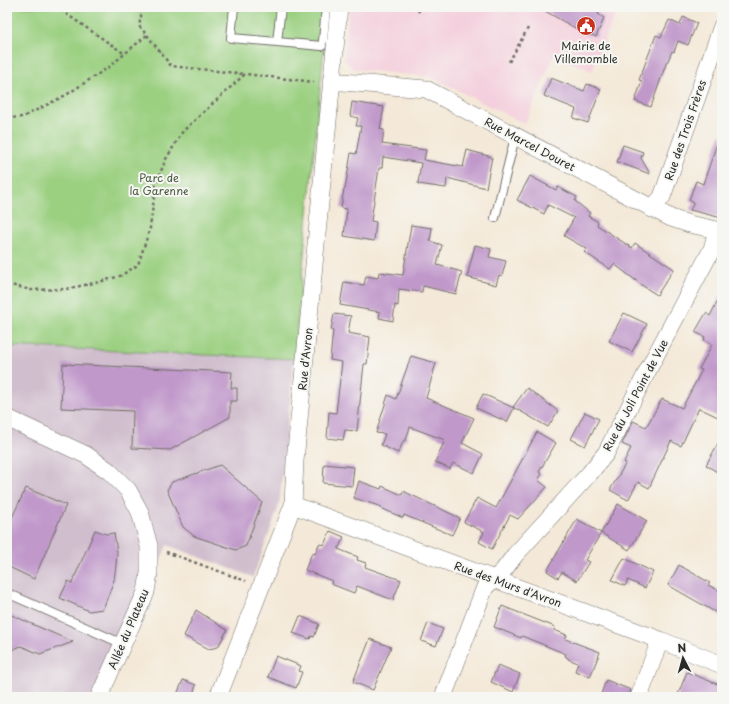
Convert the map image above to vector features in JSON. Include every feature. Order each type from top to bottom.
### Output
[{"type":"street","name":"Rue d'Avron","points":[[218,697],[293,505],[295,461],[339,7]]},
{"type":"street","name":"Rue des Trois Frères","points":[[652,209],[662,196],[722,26]]},
{"type":"street","name":"Rue Marcel Douret","points":[[331,82],[426,89],[652,209],[671,218],[689,224],[719,231]]},
{"type":"street","name":"Rue du Joli Point de Vue","points":[[443,697],[485,587],[503,571],[515,555],[589,474],[606,453],[712,249],[719,231]]},
{"type":"street","name":"Allée du Plateau","points":[[7,418],[86,455],[109,471],[128,490],[140,512],[149,546],[149,573],[146,592],[99,697]]},
{"type":"street","name":"Rue des Murs d'Avron","points":[[293,505],[660,640],[722,665]]},
{"type":"street","points":[[638,697],[660,640]]},
{"type":"lane","points":[[234,7],[231,38],[277,42],[322,43],[326,7]]},
{"type":"lane","points":[[277,42],[280,7]]},
{"type":"lane","points":[[495,218],[515,136]]},
{"type":"lane","points":[[7,593],[123,644]]},
{"type":"path","points":[[56,7],[125,54]]},
{"type":"path","points":[[143,7],[139,26],[171,66],[331,82]]},
{"type":"path","points":[[418,12],[421,7]]},
{"type":"path","points":[[509,62],[528,28]]},
{"type":"path","points":[[7,118],[23,117],[66,95],[109,67],[147,35]]},
{"type":"path","points":[[7,284],[31,290],[66,289],[120,276],[138,265],[150,228],[156,183],[166,159],[183,131],[246,74]]},
{"type":"path","points":[[149,546],[252,583],[261,588]]},
{"type":"shaded area","points":[[349,7],[618,7],[592,71],[554,55],[525,124],[431,77],[354,69],[344,59]]},
{"type":"shaded area","points":[[7,346],[294,359],[279,506],[253,577],[167,545],[102,697],[7,697]]},
{"type":"green space","name":"Parc de la Garenne","points":[[7,7],[328,7],[294,359],[7,346]]},
{"type":"building","name":"Mairie de Villemomble","points":[[538,7],[601,7],[598,14],[604,18],[596,37],[590,34],[589,36]]},
{"type":"building","points":[[683,17],[697,23],[688,45],[678,41],[674,52],[672,51],[651,107],[635,101],[642,81],[639,80],[656,35],[661,37],[669,20],[680,25]]},
{"type":"building","points":[[551,78],[584,91],[587,84],[601,89],[588,123],[573,118],[576,109],[544,96]]},
{"type":"building","points":[[352,102],[384,107],[380,129],[384,130],[382,144],[426,150],[424,160],[463,167],[467,150],[492,157],[486,188],[447,178],[446,188],[418,184],[421,163],[383,157],[382,168],[379,168],[371,221],[376,222],[374,241],[344,236],[347,209],[341,208],[351,153],[356,154],[361,126],[356,126],[358,118],[350,116]]},
{"type":"building","points":[[720,135],[722,135],[722,218],[690,210],[694,203],[689,200],[696,181],[703,184]]},
{"type":"building","points":[[623,145],[643,152],[641,158],[650,174],[617,162]]},
{"type":"building","points":[[530,176],[556,190],[558,187],[577,197],[575,201],[590,213],[588,216],[598,222],[597,225],[632,248],[635,243],[674,269],[657,295],[614,264],[610,269],[584,252],[587,249],[564,236],[574,218],[548,205],[544,214],[517,200]]},
{"type":"building","points":[[411,225],[432,228],[430,241],[442,245],[437,265],[462,272],[456,294],[423,286],[422,292],[399,289],[398,306],[395,305],[393,321],[379,318],[380,312],[340,305],[344,282],[364,285],[366,276],[378,278],[379,272],[403,275]]},
{"type":"building","points":[[475,245],[491,249],[489,257],[506,261],[502,276],[499,275],[496,285],[467,277]]},
{"type":"building","points":[[722,292],[722,419],[699,408],[681,446],[671,441],[649,488],[638,482],[628,500],[610,490],[626,463],[624,462],[631,448],[622,444],[633,421],[646,427],[662,399],[682,408],[702,370],[699,369],[712,345],[704,340],[705,337],[695,332],[706,313],[710,316]]},
{"type":"building","points":[[624,313],[647,324],[632,352],[609,341]]},
{"type":"building","points":[[334,314],[351,316],[348,333],[370,337],[367,364],[364,364],[357,431],[345,430],[343,440],[327,438],[329,412],[336,413],[342,362],[330,360],[333,330],[331,330]]},
{"type":"building","points":[[411,356],[436,363],[426,398],[474,418],[462,443],[483,454],[474,473],[453,463],[450,469],[435,462],[445,440],[410,427],[406,440],[404,440],[398,453],[381,445],[385,434],[376,433],[388,395],[396,399]]},
{"type":"building","points":[[63,364],[232,372],[231,388],[237,388],[237,401],[230,401],[230,417],[170,450],[132,448],[133,411],[61,408]]},
{"type":"building","points":[[527,388],[558,411],[548,427],[513,407]]},
{"type":"building","points":[[483,394],[514,408],[507,422],[476,408]]},
{"type":"building","points":[[585,412],[599,419],[585,446],[571,439]]},
{"type":"building","points":[[537,432],[556,443],[539,472],[542,474],[538,480],[547,487],[518,519],[510,515],[492,549],[479,542],[484,532],[464,522],[477,498],[496,508]]},
{"type":"building","points":[[722,436],[722,475],[706,465]]},
{"type":"building","points":[[324,464],[354,467],[352,486],[323,483]]},
{"type":"building","points":[[220,465],[262,502],[246,546],[236,550],[194,536],[183,527],[167,490],[172,482]]},
{"type":"building","points":[[359,481],[381,489],[382,486],[402,495],[403,491],[460,518],[452,535],[404,515],[403,518],[381,508],[382,507],[354,498]]},
{"type":"building","points":[[26,488],[66,505],[34,579],[7,566],[7,528]]},
{"type":"building","points":[[618,504],[647,521],[629,550],[601,533]]},
{"type":"building","points":[[577,519],[601,533],[585,560],[589,562],[577,581],[562,572],[558,578],[547,571]]},
{"type":"building","points":[[95,530],[106,534],[114,533],[117,552],[114,580],[103,609],[89,611],[60,598],[68,581],[72,583]]},
{"type":"building","points":[[330,531],[344,537],[338,549],[358,557],[357,560],[366,563],[365,567],[401,580],[393,600],[357,586],[354,593],[331,584],[332,581],[305,570],[312,553],[315,554],[319,544],[324,545]]},
{"type":"building","points":[[624,558],[653,572],[645,588],[628,580],[625,586],[612,580]]},
{"type":"building","points":[[679,565],[710,583],[708,585],[722,592],[722,616],[668,585]]},
{"type":"building","points":[[502,606],[555,627],[554,630],[567,635],[565,639],[600,652],[590,677],[575,671],[578,663],[568,659],[565,656],[566,654],[522,636],[521,638],[494,627]]},
{"type":"building","points":[[196,610],[227,630],[218,647],[209,649],[184,636]]},
{"type":"building","points":[[7,613],[73,642],[40,654],[21,646],[7,652]]},
{"type":"building","points":[[300,616],[319,624],[314,637],[311,636],[310,639],[293,633]]},
{"type":"building","points":[[428,623],[443,629],[436,646],[421,641]]},
{"type":"building","points":[[370,639],[391,647],[373,690],[353,682]]},
{"type":"building","points":[[276,656],[301,666],[299,671],[302,672],[296,688],[268,677]]},
{"type":"building","points":[[498,665],[520,674],[513,692],[491,682]]},
{"type":"building","points":[[687,672],[722,686],[722,697],[677,697]]},
{"type":"building","points":[[183,680],[196,685],[192,697],[176,697]]},
{"type":"building","points":[[606,680],[631,690],[629,697],[600,697]]},
{"type":"place","name":"Mairie de Villemomble","points":[[586,26]]}]
